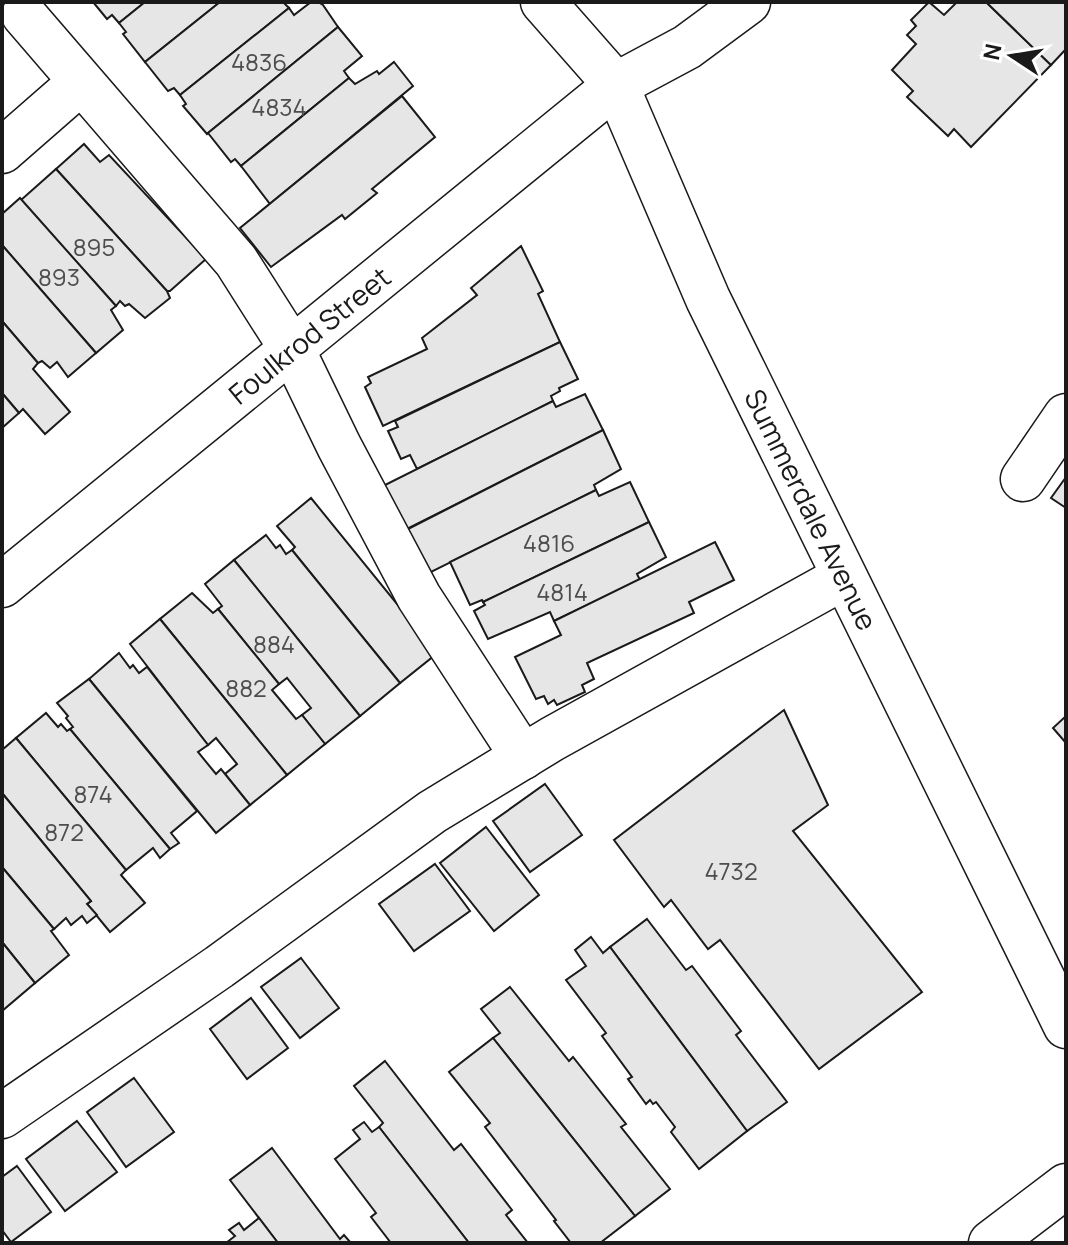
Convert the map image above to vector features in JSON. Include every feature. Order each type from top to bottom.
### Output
[{"type":"main road","name":"Summerdale Avenue","points":[[543,2],[616,85],[708,299],[1066,1026]]},
{"type":"main road","name":"Foulkrod Street","points":[[2,585],[616,85],[687,47],[748,2]]},
{"type":"main road","points":[[24,15],[236,261],[292,349],[419,597],[523,757]]},
{"type":"main road","points":[[2,151],[81,82]]},
{"type":"main road","points":[[1023,479],[1066,416]]},
{"type":"main road","points":[[2,1116],[219,967],[432,812],[523,757],[844,577]]},
{"type":"main road","points":[[991,1243],[1066,1186]]},
{"type":"building","points":[[93,2],[145,2],[119,23],[112,15],[107,19]]},
{"type":"building","points":[[145,2],[220,2],[145,62],[123,34],[126,32],[119,23]]},
{"type":"building","points":[[220,2],[283,2],[289,8],[180,95],[174,88],[168,91],[145,62]]},
{"type":"building","points":[[311,2],[323,5],[338,27],[207,134],[183,106],[186,104],[180,95],[289,8],[294,15]]},
{"type":"building","points":[[929,2],[944,15],[957,2],[986,2],[1051,65],[971,147],[954,129],[948,136],[907,97],[913,91],[892,70],[916,44],[907,35],[916,26],[911,20]]},
{"type":"building","points":[[986,2],[1066,2],[1066,49],[1051,65]]},
{"type":"building","points":[[338,27],[362,56],[344,71],[349,78],[241,166],[235,159],[231,162],[208,133]]},
{"type":"building","points":[[394,62],[413,86],[270,204],[241,166],[349,78],[355,84],[377,71],[379,74]]},
{"type":"building","points":[[402,96],[435,137],[372,189],[377,193],[345,219],[342,215],[271,267],[240,228]]},
{"type":"building","points":[[84,144],[100,162],[109,155],[206,259],[170,291],[56,169]]},
{"type":"building","points":[[56,169],[167,291],[170,298],[145,318],[129,304],[125,306],[120,301],[116,306],[21,200]]},
{"type":"building","points":[[20,198],[116,306],[111,310],[123,330],[96,353],[2,245],[2,214]]},
{"type":"building","points":[[2,245],[96,353],[68,377],[57,362],[50,368],[42,361],[38,363],[2,321]]},
{"type":"building","points":[[521,246],[543,291],[538,294],[560,342],[383,426],[365,387],[371,383],[368,377],[427,349],[422,338],[477,295],[471,288]]},
{"type":"building","points":[[2,321],[38,363],[33,369],[70,412],[45,434],[23,409],[19,413],[2,393]]},
{"type":"building","points":[[560,342],[578,379],[559,388],[560,391],[551,396],[553,401],[417,469],[410,455],[401,459],[388,431],[398,427],[395,421]]},
{"type":"building","points":[[2,393],[19,413],[2,428]]},
{"type":"building","points":[[585,394],[603,430],[405,530],[383,486],[553,401],[556,407]]},
{"type":"building","points":[[603,430],[621,469],[594,485],[596,490],[429,573],[408,529]]},
{"type":"building","points":[[1066,477],[1066,508],[1051,498]]},
{"type":"building","points":[[630,482],[649,522],[483,602],[470,605],[450,562],[596,490],[599,496]]},
{"type":"building","points":[[311,498],[435,655],[400,683],[292,550],[295,547],[277,526]]},
{"type":"building","points":[[649,522],[666,557],[637,574],[640,580],[554,621],[550,612],[488,639],[474,611],[485,605],[483,602]]},
{"type":"building","points":[[266,535],[276,548],[280,545],[286,554],[292,550],[400,683],[360,716],[234,560]]},
{"type":"building","points":[[715,542],[734,580],[689,602],[694,613],[587,663],[594,679],[582,685],[585,692],[557,705],[554,700],[548,704],[544,696],[536,699],[515,657],[561,635],[554,621]]},
{"type":"building","points":[[234,560],[360,716],[325,744],[302,715],[311,708],[287,678],[279,684],[218,609],[222,606],[205,584]]},
{"type":"building","points":[[192,593],[213,613],[218,609],[279,684],[272,690],[296,719],[302,715],[325,744],[287,775],[160,619]]},
{"type":"building","points":[[160,619],[287,775],[250,805],[225,774],[237,764],[216,738],[208,745],[130,644]]},
{"type":"building","points":[[119,653],[130,668],[133,665],[139,673],[147,667],[208,745],[198,752],[216,774],[221,769],[250,805],[216,833],[89,679]]},
{"type":"building","points":[[89,679],[197,811],[171,833],[179,843],[170,849],[70,729],[73,727],[66,718],[68,716],[57,703]]},
{"type":"building","points":[[784,710],[828,805],[793,831],[922,992],[819,1069],[720,940],[708,949],[671,900],[664,907],[614,840]]},
{"type":"building","points":[[46,713],[58,727],[61,724],[67,731],[70,729],[170,849],[160,858],[153,848],[126,870],[16,738]]},
{"type":"building","points":[[1066,716],[1066,743],[1053,728]]},
{"type":"building","points":[[16,738],[126,870],[121,875],[145,903],[110,932],[87,904],[91,901],[2,793],[2,750]]},
{"type":"building","points":[[545,784],[582,835],[530,872],[493,821]]},
{"type":"building","points":[[2,793],[91,901],[87,904],[97,915],[87,923],[82,916],[71,925],[66,918],[54,929],[2,867]]},
{"type":"building","points":[[486,827],[539,895],[494,931],[440,863]]},
{"type":"building","points":[[435,864],[470,911],[414,951],[379,904]]},
{"type":"building","points":[[2,867],[54,929],[51,931],[69,955],[35,983],[2,942]]},
{"type":"building","points":[[647,919],[686,970],[692,966],[741,1031],[736,1035],[787,1102],[747,1131],[610,947]]},
{"type":"building","points":[[591,937],[603,953],[610,947],[747,1131],[699,1169],[671,1132],[675,1127],[656,1102],[653,1104],[650,1100],[646,1104],[628,1079],[632,1077],[602,1036],[606,1033],[566,980],[586,966],[575,950]]},
{"type":"building","points":[[2,942],[35,983],[2,1011]]},
{"type":"building","points":[[301,958],[339,1008],[300,1038],[261,987]]},
{"type":"building","points":[[510,987],[569,1061],[573,1057],[626,1124],[621,1127],[670,1189],[635,1216],[493,1038],[500,1033],[481,1009]]},
{"type":"building","points":[[251,998],[288,1048],[247,1079],[210,1029]]},
{"type":"building","points":[[493,1038],[635,1216],[600,1243],[571,1243],[485,1127],[490,1123],[449,1072]]},
{"type":"building","points":[[385,1061],[454,1150],[461,1144],[512,1210],[506,1215],[528,1243],[469,1243],[379,1127],[383,1123],[354,1086]]},
{"type":"building","points":[[134,1078],[174,1132],[126,1167],[87,1112]]},
{"type":"building","points":[[77,1121],[117,1172],[65,1211],[26,1159]]},
{"type":"building","points":[[364,1122],[372,1132],[379,1127],[469,1243],[391,1243],[371,1217],[376,1213],[335,1159],[360,1139],[353,1130]]},
{"type":"building","points":[[272,1148],[340,1239],[344,1235],[351,1243],[278,1243],[230,1180]]},
{"type":"building","points":[[17,1166],[51,1212],[11,1242],[2,1230],[2,1177]]},
{"type":"building","points":[[259,1218],[278,1243],[226,1243],[235,1236],[229,1230],[239,1223],[244,1230]]}]
